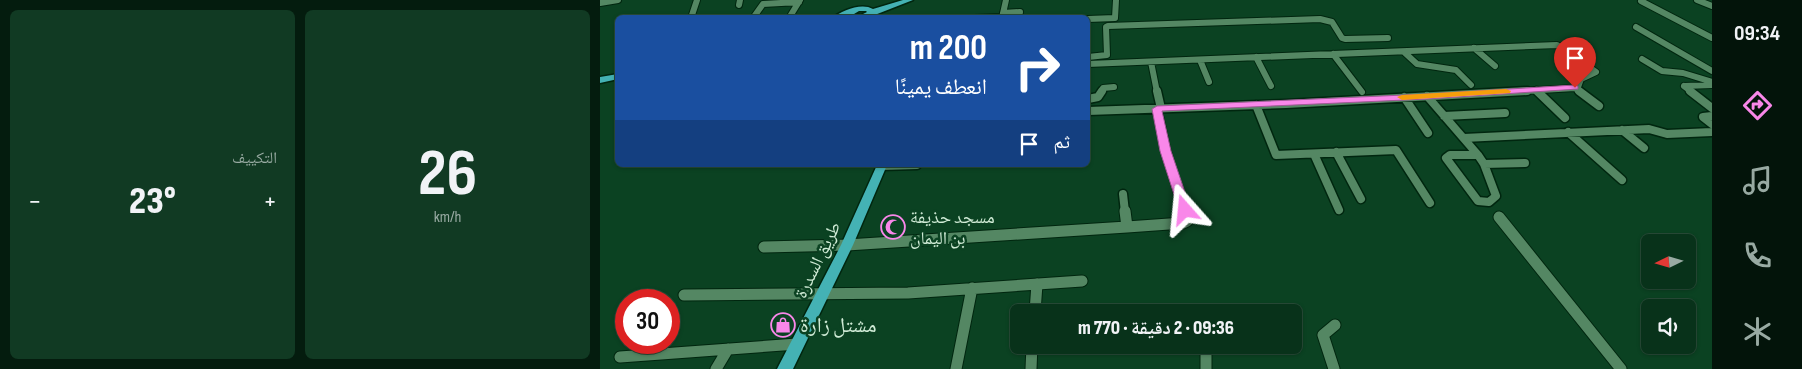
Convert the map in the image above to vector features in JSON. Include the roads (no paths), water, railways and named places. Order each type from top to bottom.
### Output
[{"type":"main road","points":[[863,9],[870,9],[873,14],[881,7],[900,0]]},
{"type":"main road","points":[[856,15],[863,9],[910,0]]},
{"type":"main road","points":[[600,82],[615,77]]},
{"type":"main road","points":[[600,82],[615,80]]},
{"type":"main road","name":"طريق السدرة","points":[[785,369],[848,245],[881,167]]},
{"type":"street","points":[[600,3],[618,0]]},
{"type":"street","points":[[692,15],[696,0]]},
{"type":"street","points":[[1002,15],[1006,0]]},
{"type":"street","points":[[1090,19],[1115,18],[1116,0]]},
{"type":"street","points":[[1698,0],[1712,6]]},
{"type":"street","points":[[754,15],[763,4],[800,1]]},
{"type":"street","points":[[791,15],[800,1]]},
{"type":"street","points":[[1641,1],[1712,38]]},
{"type":"street","points":[[1006,15],[1020,12]]},
{"type":"street","points":[[1090,57],[1107,55],[1106,27],[1108,26],[1320,19],[1332,22],[1342,38],[1345,39],[1388,38]]},
{"type":"street","points":[[1636,27],[1712,71]]},
{"type":"street","points":[[1090,64],[1560,46],[1596,72],[1582,79],[1578,87],[1575,88],[1256,105],[1158,106],[1090,111]]},
{"type":"street","points":[[1474,48],[1495,66]]},
{"type":"street","points":[[1404,52],[1415,63],[1456,70],[1472,85]]},
{"type":"street","points":[[1333,54],[1362,92]]},
{"type":"street","points":[[1256,57],[1271,86]]},
{"type":"street","points":[[1642,59],[1664,72],[1683,73],[1711,85]]},
{"type":"street","points":[[1200,60],[1209,82]]},
{"type":"street","points":[[764,247],[848,245],[1183,223],[1187,221],[1166,151],[1151,62]]},
{"type":"street","points":[[1711,85],[1684,87],[1712,108]]},
{"type":"street","points":[[1090,99],[1098,97],[1103,88],[1114,87]]},
{"type":"street","points":[[1575,88],[1599,106]]},
{"type":"street","points":[[1536,90],[1565,118]]},
{"type":"street","points":[[1427,96],[1464,138],[1478,155],[1484,164],[1496,196],[1489,202],[1478,201],[1446,158],[1450,155],[1478,155]]},
{"type":"street","points":[[1404,97],[1428,132]]},
{"type":"street","points":[[1256,105],[1274,154],[1280,156],[1392,149],[1398,151],[1430,203]]},
{"type":"street","points":[[1444,116],[1505,113]]},
{"type":"street","points":[[1712,116],[1703,117],[1712,124]]},
{"type":"street","points":[[1464,138],[1649,129],[1667,134],[1712,132]]},
{"type":"street","points":[[1622,130],[1644,148]]},
{"type":"street","points":[[1568,132],[1622,180]]},
{"type":"street","points":[[1336,152],[1361,199]]},
{"type":"street","points":[[1314,154],[1339,210]]},
{"type":"street","points":[[1484,164],[1525,163]]},
{"type":"street","points":[[1123,194],[1127,227]]},
{"type":"street","points":[[1499,217],[1621,369]]},
{"type":"street","points":[[684,295],[908,292],[1082,281]]},
{"type":"street","points":[[1036,304],[1037,284]]},
{"type":"street","points":[[956,369],[972,288]]},
{"type":"street","points":[[1334,369],[1322,335],[1335,325]]},
{"type":"street","points":[[620,357],[797,344]]},
{"type":"street","points":[[716,369],[728,349]]},
{"type":"street","points":[[1031,369],[1032,354]]},
{"type":"street","points":[[1206,354],[1206,369]]},
{"type":"place","name":"مسجد حذيفة بن اليمان","points":[[893,227]]},
{"type":"place","name":"مشتل زارة","points":[[783,325]]}]
